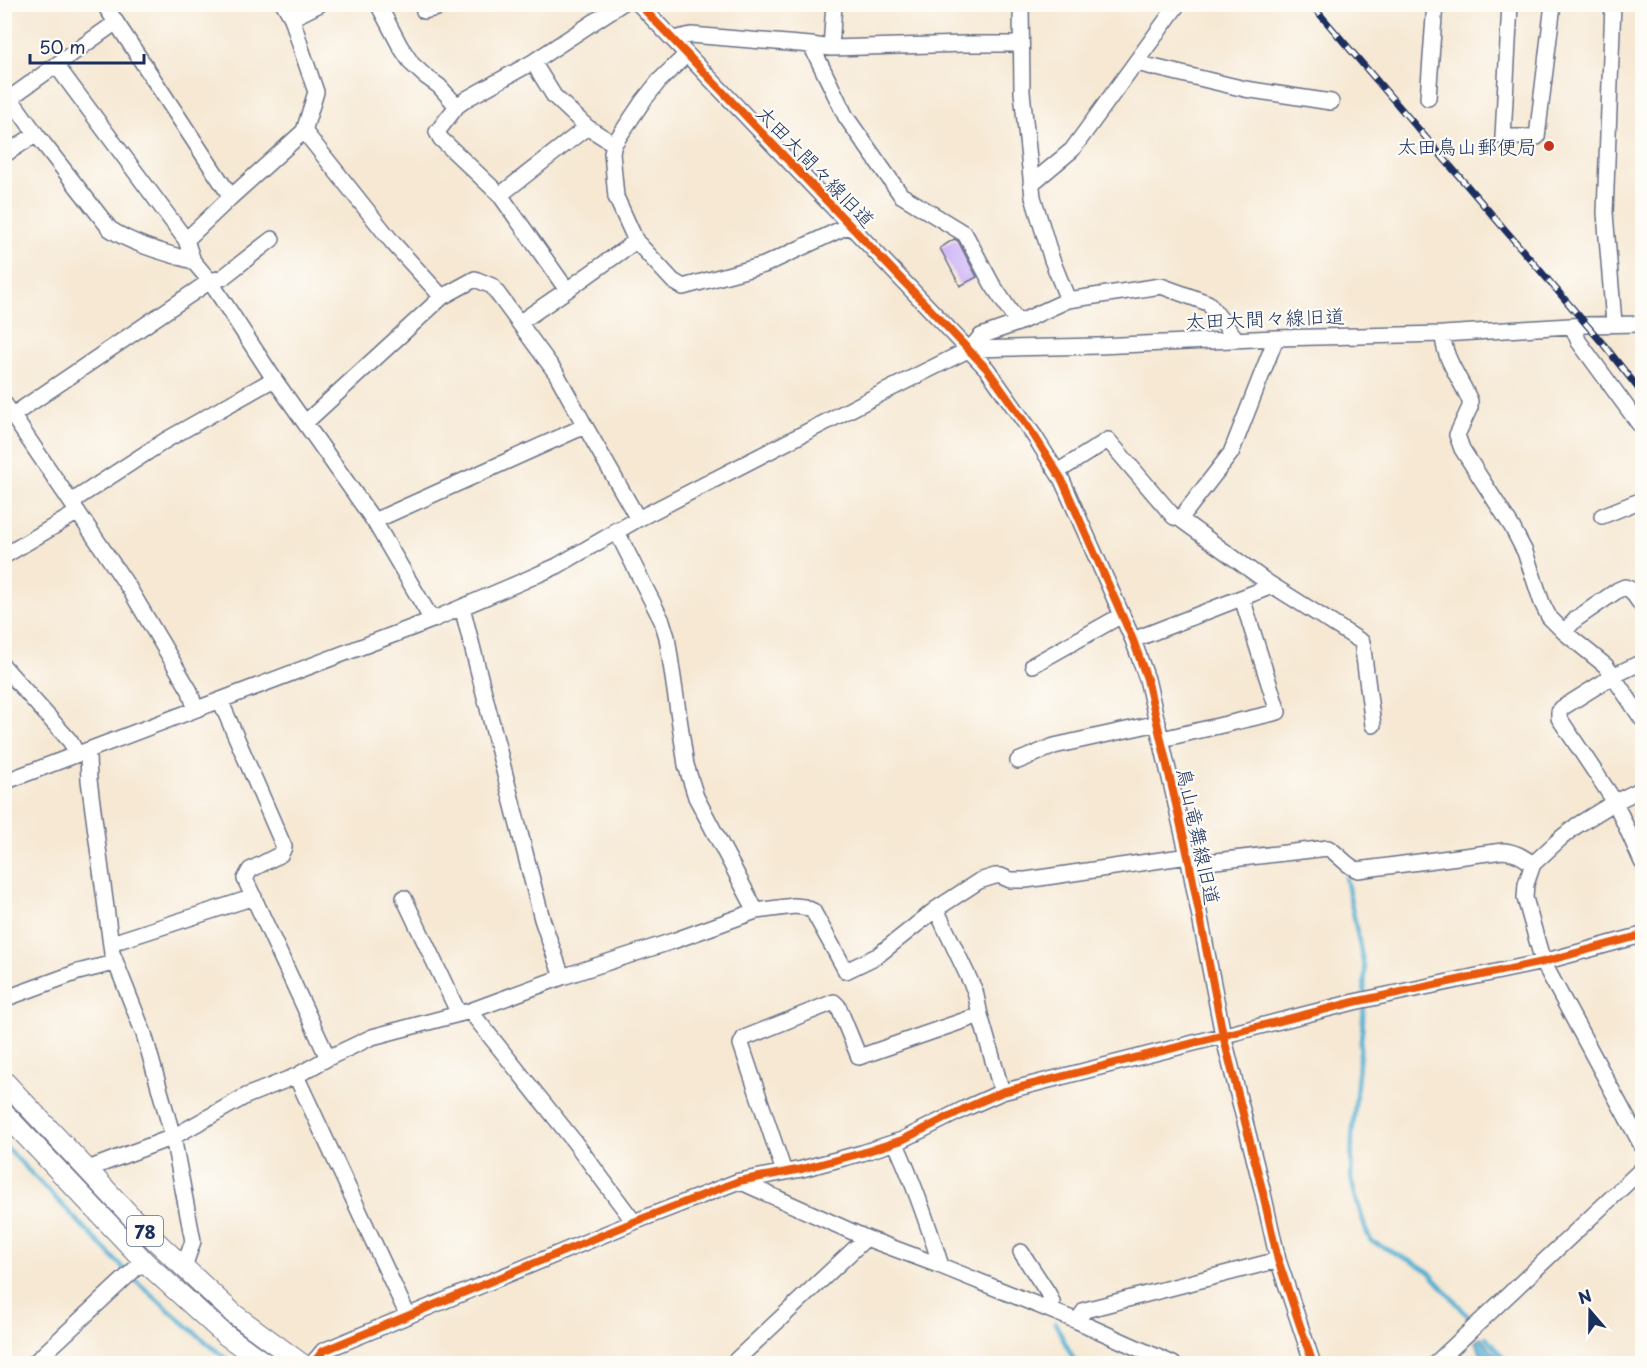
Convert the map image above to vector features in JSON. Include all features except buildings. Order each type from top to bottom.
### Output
[{"type":"main road","name":"78","points":[[4,1081],[145,1231],[234,1314],[302,1364]]},
{"type":"main road","name":"78","points":[[4,1113],[146,1263],[224,1334],[266,1364]]},
{"type":"street","points":[[104,4],[231,197]]},
{"type":"street","points":[[186,240],[304,131],[316,92],[292,18],[284,4]]},
{"type":"street","points":[[292,18],[320,4]]},
{"type":"street","points":[[378,4],[412,64],[439,86],[457,106]]},
{"type":"street","points":[[424,11],[445,4]]},
{"type":"street","points":[[567,291],[500,195],[441,140],[437,132],[457,106],[468,98],[533,62],[621,4]]},
{"type":"street","name":"太田大間々線旧道","points":[[639,4],[970,349],[1443,334],[1614,323],[1642,324]]},
{"type":"street","points":[[831,48],[834,4]]},
{"type":"street","points":[[1021,4],[1022,92],[1033,197],[1052,260],[1068,300]]},
{"type":"street","points":[[1031,184],[1072,150],[1178,4]]},
{"type":"street","points":[[1428,99],[1435,4]]},
{"type":"street","points":[[1510,4],[1503,137],[1537,137],[1553,4]]},
{"type":"street","points":[[1613,4],[1605,213],[1614,323]]},
{"type":"street","points":[[115,23],[10,98],[110,229],[120,236],[193,261]]},
{"type":"street","points":[[673,39],[691,35],[831,48],[1021,44]]},
{"type":"street","points":[[811,45],[846,117],[901,195],[965,234],[992,284],[1018,323]]},
{"type":"street","points":[[686,55],[659,81],[643,101],[618,139],[612,153],[616,196],[636,241],[673,280],[683,287],[764,265],[850,225]]},
{"type":"street","points":[[533,62],[554,96],[587,127],[618,139]]},
{"type":"street","points":[[1136,63],[1245,89],[1331,102]]},
{"type":"street","points":[[56,65],[186,240],[193,261],[210,281],[274,379],[374,521],[432,620]]},
{"type":"street","points":[[500,195],[587,127]]},
{"type":"street","points":[[304,131],[393,243],[442,297]]},
{"type":"street","points":[[4,155],[36,134]]},
{"type":"street","points":[[195,709],[190,691],[129,588],[9,409],[210,281],[222,278],[272,239]]},
{"type":"street","points":[[519,323],[636,241]]},
{"type":"street","points":[[306,422],[442,297],[475,279],[492,286],[556,373],[638,519]]},
{"type":"street","points":[[4,782],[432,620],[557,566],[616,530],[970,349],[981,336],[1018,323],[1068,300],[1161,285],[1208,303],[1237,340]]},
{"type":"street","points":[[1572,326],[1579,342],[1642,428]]},
{"type":"street","points":[[1443,334],[1443,344],[1470,400],[1470,407],[1457,435],[1462,449],[1512,527],[1525,552],[1549,617],[1606,666],[1642,719]]},
{"type":"street","points":[[1180,519],[1231,453],[1276,338]]},
{"type":"street","name":"鳥山竜舞線旧道","points":[[970,349],[1035,437],[1062,480],[1133,640],[1147,679],[1189,860],[1223,1035],[1278,1260],[1313,1364]]},
{"type":"street","points":[[4,556],[165,440],[274,379]]},
{"type":"street","points":[[374,521],[585,426]]},
{"type":"street","points":[[1057,472],[1107,440],[1174,517],[1180,519],[1272,586],[1362,642],[1373,725]]},
{"type":"street","points":[[1602,516],[1642,501]]},
{"type":"street","points":[[616,530],[663,621],[686,765],[696,797],[756,911]]},
{"type":"street","points":[[1133,640],[1272,586]]},
{"type":"street","points":[[1564,632],[1576,619],[1625,587],[1642,606]]},
{"type":"street","points":[[1162,739],[1278,712],[1242,598]]},
{"type":"street","points":[[462,607],[542,919],[562,977]]},
{"type":"street","points":[[1033,665],[1122,615]]},
{"type":"street","points":[[1642,662],[1614,676],[1562,708],[1558,718],[1615,802],[1642,862]]},
{"type":"street","points":[[4,667],[88,758],[88,780],[114,963],[144,1034],[173,1137],[193,1241],[184,1267]]},
{"type":"street","points":[[220,700],[284,847],[281,854],[250,870],[245,879],[328,1058]]},
{"type":"street","points":[[1018,761],[1054,746],[1158,723]]},
{"type":"street","points":[[1642,789],[1615,802],[1576,826],[1533,864],[1526,884],[1525,898],[1543,962],[1642,1146]]},
{"type":"street","points":[[88,1169],[173,1137],[246,1096],[296,1076],[372,1037],[465,1013],[562,977],[756,911],[794,906],[813,911],[846,971],[877,956],[936,909],[980,881],[995,876],[1010,880],[1026,880],[1189,860],[1328,848],[1352,868],[1358,870],[1503,851],[1520,855],[1533,864]]},
{"type":"street","points":[[111,942],[254,897]]},
{"type":"street","points":[[404,898],[465,1013],[559,1123],[634,1222]]},
{"type":"street","points":[[936,909],[975,991],[1002,1092]]},
{"type":"street","points":[[312,1364],[323,1351],[634,1222],[739,1181],[802,1169],[896,1142],[1002,1092],[1354,1002],[1543,962],[1642,935]]},
{"type":"street","points":[[4,999],[69,975],[114,963]]},
{"type":"street","points":[[784,1172],[741,1044],[744,1038],[834,1002],[838,1006],[859,1057],[980,1015]]},
{"type":"street","points":[[296,1076],[408,1316]]},
{"type":"street","points":[[896,1142],[941,1266]]},
{"type":"street","points":[[1435,1364],[1642,1168]]},
{"type":"street","points":[[739,1181],[866,1238],[1050,1310],[1173,1364]]},
{"type":"street","points":[[732,1364],[866,1238]]},
{"type":"street","points":[[1021,1252],[1048,1293],[1052,1302],[1050,1310]]},
{"type":"street","points":[[1077,1322],[1085,1310],[1278,1260]]},
{"type":"street","points":[[33,1364],[136,1268],[146,1263]]},
{"type":"water","points":[[1481,1337],[1503,1363],[1485,1363],[1475,1342]]},
{"type":"waterway","points":[[1346,878],[1365,971],[1363,1020],[1352,1138],[1351,1178],[1355,1195],[1371,1241],[1429,1272],[1467,1315]]},
{"type":"waterway","points":[[4,1145],[126,1271],[123,1273]]},
{"type":"waterway","points":[[134,1279],[232,1364]]},
{"type":"waterway","points":[[1055,1323],[1076,1364]]},
{"type":"waterway","points":[[1486,1337],[1509,1364]]},
{"type":"railway","points":[[1311,4],[1604,345],[1642,393]]},
{"type":"cycle path","points":[[639,4],[987,369],[1062,480],[1133,640],[1147,679],[1188,856],[1223,1035],[1278,1260],[1313,1364]]},
{"type":"cycle path","points":[[312,1364],[323,1351],[634,1222],[739,1181],[802,1169],[902,1140],[1002,1092],[1354,1002],[1543,962],[1642,935]]},
{"type":"place","name":"太田鳥山郵便局","points":[[1549,146]]}]
